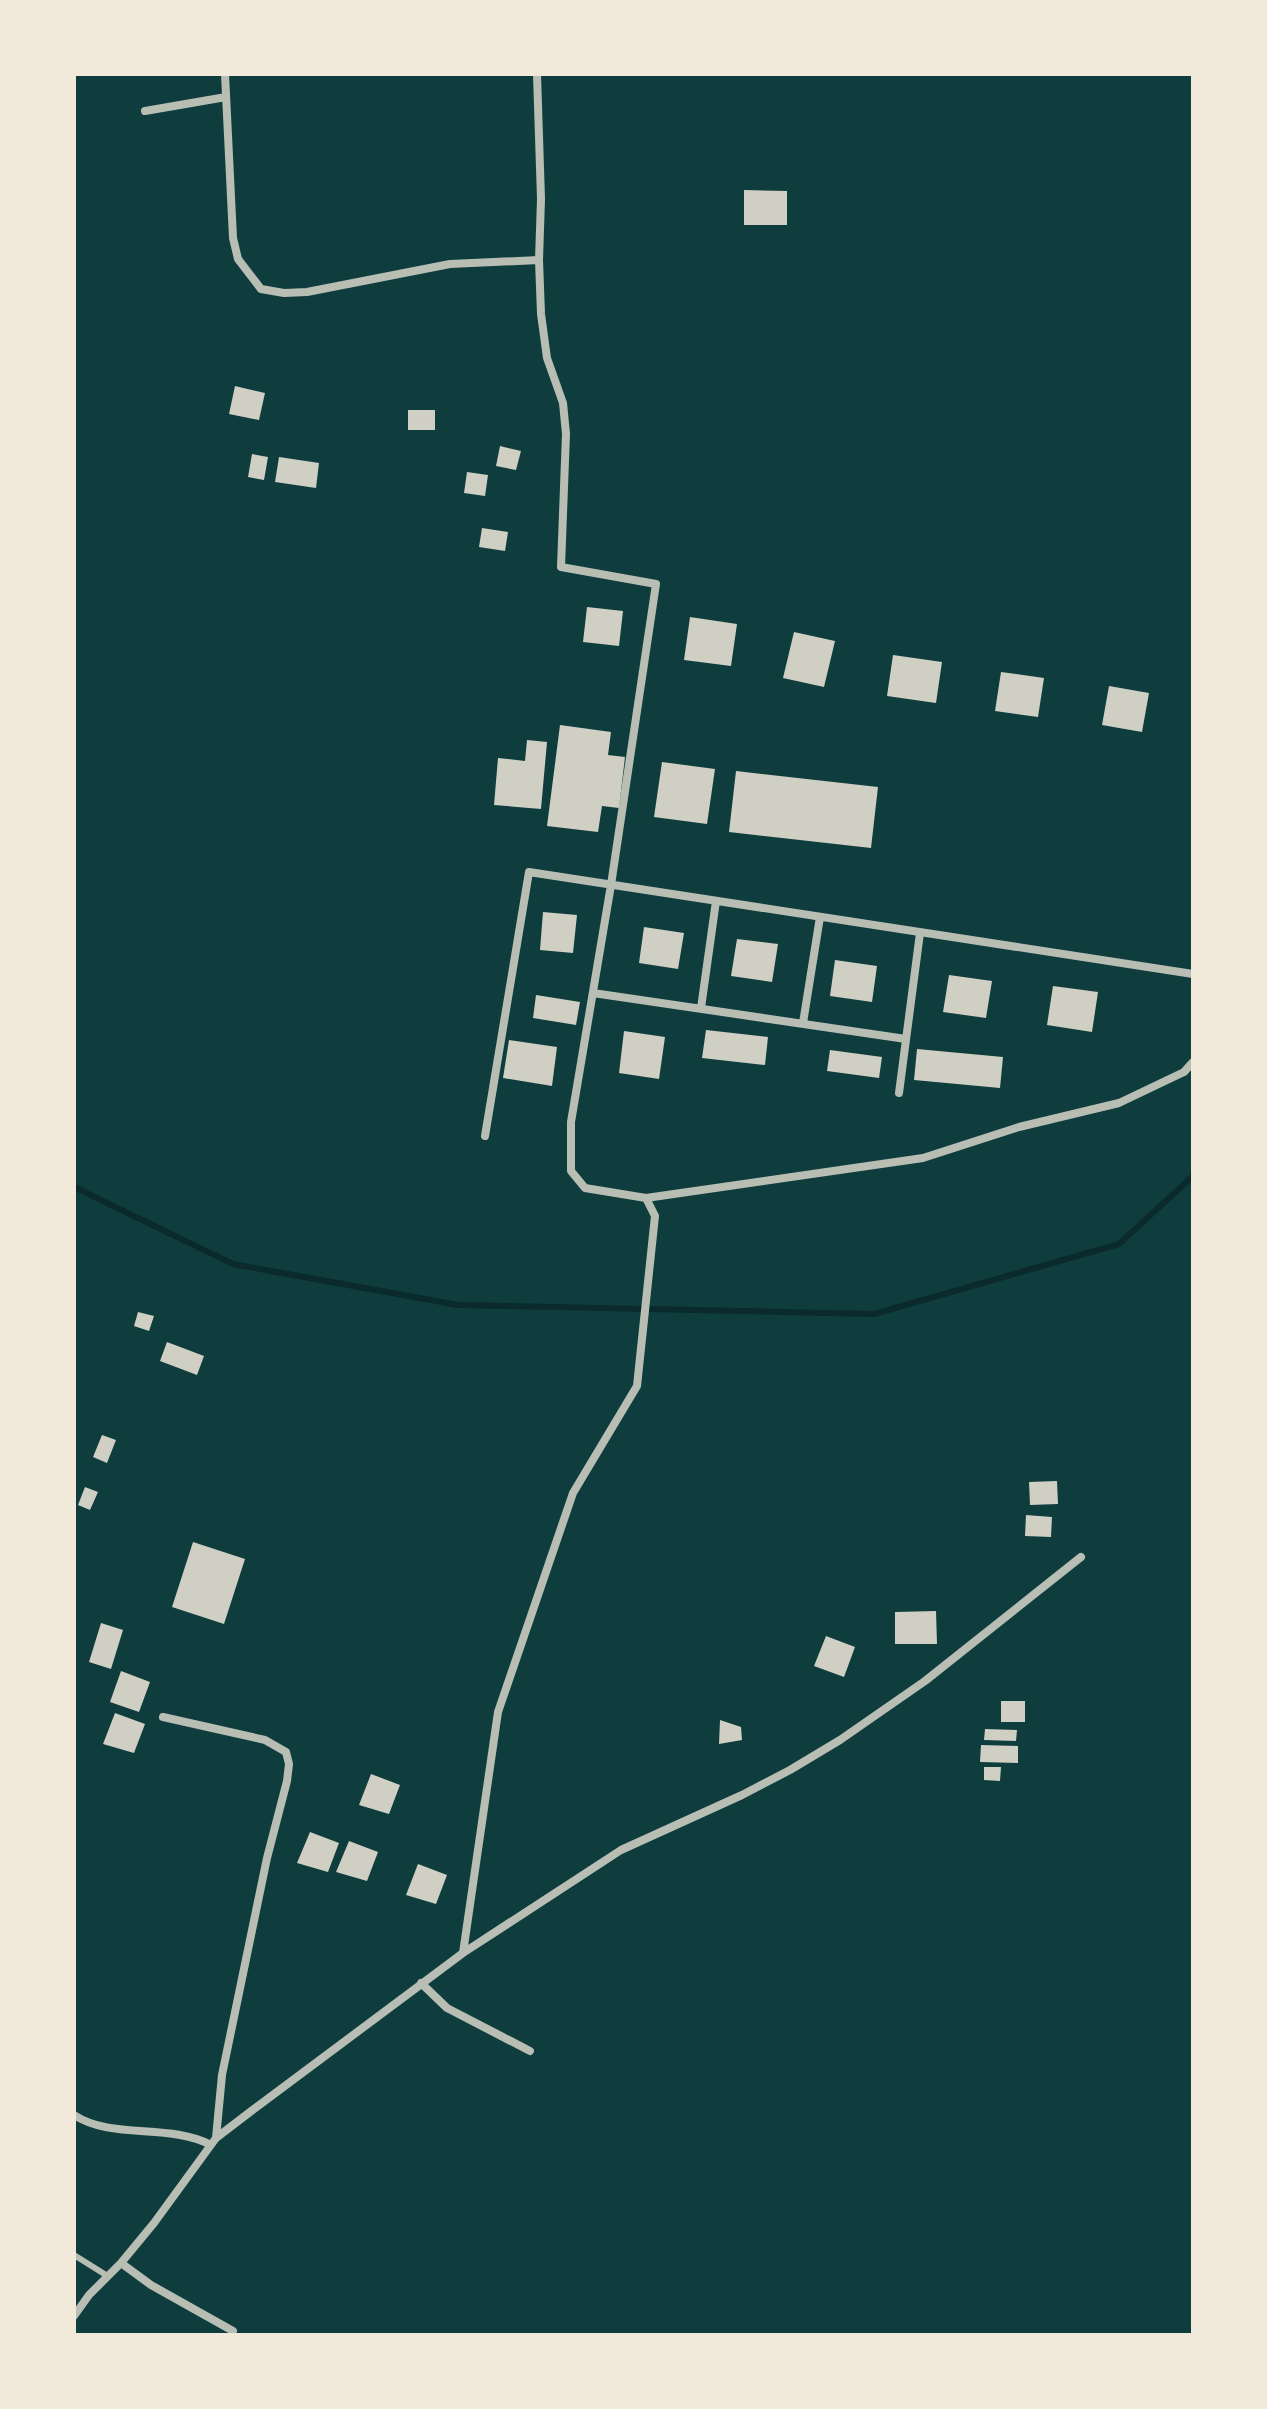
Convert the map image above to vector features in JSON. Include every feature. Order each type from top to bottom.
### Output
[{"type":"street","points":[[225,74],[233,238],[238,259],[261,289],[284,293],[307,292],[450,264],[539,260]]},
{"type":"street","points":[[537,74],[541,314],[547,358],[563,403],[566,434],[562,471],[561,567],[656,584],[611,885],[571,1122],[571,1171],[585,1188],[646,1198],[923,1158],[1019,1127],[1119,1103],[1184,1072],[1193,1062]]},
{"type":"street","points":[[145,111],[226,97]]},
{"type":"street","points":[[485,1136],[529,872],[1193,974]]},
{"type":"street","points":[[701,1008],[716,901]]},
{"type":"street","points":[[803,1023],[820,917]]},
{"type":"street","points":[[899,1093],[920,933]]},
{"type":"street","points":[[593,993],[906,1039]]},
{"type":"street","points":[[463,1953],[498,1712],[573,1493],[637,1386],[655,1216],[646,1198]]},
{"type":"street","points":[[74,2316],[106,2275],[121,2263],[154,2223],[213,2142],[421,1983],[621,1850],[754,1789],[840,1740],[925,1681],[1081,1557]]},
{"type":"street","points":[[163,1717],[265,1740],[286,1752],[289,1764],[222,2075],[213,2142]]},
{"type":"street","points":[[421,1983],[447,2008],[530,2051]]},
{"type":"street","points":[[74,2115],[93,2124],[142,2132],[181,2133],[213,2142]]},
{"type":"street","points":[[121,2263],[151,2285],[233,2331]]},
{"type":"lane","points":[[74,2255],[106,2275]]},
{"type":"building","points":[[744,190],[787,191],[787,225],[744,225]]},
{"type":"building","points":[[235,386],[265,393],[259,420],[229,414]]},
{"type":"building","points":[[408,410],[435,410],[435,430],[408,430]]},
{"type":"building","points":[[500,446],[521,451],[516,470],[496,466]]},
{"type":"building","points":[[252,454],[268,457],[264,480],[248,477]]},
{"type":"building","points":[[279,457],[319,463],[316,488],[275,482]]},
{"type":"building","points":[[467,472],[488,475],[485,496],[464,493]]},
{"type":"building","points":[[482,528],[508,532],[505,551],[479,547]]},
{"type":"building","points":[[587,607],[623,611],[619,646],[583,642]]},
{"type":"building","points":[[690,617],[737,624],[731,666],[684,660]]},
{"type":"building","points":[[794,632],[835,641],[824,687],[783,678]]},
{"type":"building","points":[[893,655],[942,662],[936,703],[887,696]]},
{"type":"building","points":[[1001,672],[1044,678],[1038,717],[995,711]]},
{"type":"building","points":[[1109,686],[1149,693],[1142,732],[1102,725]]},
{"type":"building","points":[[560,725],[611,732],[608,755],[625,757],[619,808],[602,806],[598,832],[547,826]]},
{"type":"building","points":[[527,740],[547,742],[541,809],[494,805],[498,758],[525,761]]},
{"type":"building","points":[[662,762],[715,769],[707,824],[654,817]]},
{"type":"building","points":[[736,771],[878,787],[871,848],[729,832]]},
{"type":"building","points":[[543,912],[577,915],[573,953],[540,950]]},
{"type":"building","points":[[644,927],[684,933],[678,969],[639,963]]},
{"type":"building","points":[[737,939],[778,944],[772,982],[731,976]]},
{"type":"building","points":[[835,960],[877,966],[872,1002],[830,996]]},
{"type":"building","points":[[949,975],[992,981],[986,1018],[943,1012]]},
{"type":"building","points":[[1053,986],[1098,992],[1092,1032],[1047,1025]]},
{"type":"building","points":[[536,995],[580,1002],[576,1025],[533,1018]]},
{"type":"building","points":[[706,1030],[768,1037],[765,1065],[702,1058]]},
{"type":"building","points":[[624,1031],[665,1037],[659,1079],[619,1073]]},
{"type":"building","points":[[509,1040],[557,1047],[552,1086],[503,1078]]},
{"type":"building","points":[[917,1049],[1003,1057],[1000,1088],[914,1080]]},
{"type":"building","points":[[830,1050],[882,1057],[879,1078],[827,1071]]},
{"type":"building","points":[[138,1312],[154,1316],[149,1331],[134,1326]]},
{"type":"building","points":[[167,1342],[204,1356],[197,1375],[160,1361]]},
{"type":"building","points":[[102,1435],[116,1440],[107,1463],[93,1457]]},
{"type":"building","points":[[1057,1481],[1058,1504],[1030,1505],[1029,1482]]},
{"type":"building","points":[[85,1487],[98,1492],[90,1510],[78,1505]]},
{"type":"building","points":[[1026,1515],[1052,1517],[1051,1537],[1025,1536]]},
{"type":"building","points":[[193,1542],[245,1559],[224,1624],[172,1607]]},
{"type":"building","points":[[936,1611],[937,1644],[895,1644],[895,1612]]},
{"type":"building","points":[[101,1623],[123,1630],[111,1669],[89,1662]]},
{"type":"building","points":[[826,1636],[855,1647],[844,1677],[814,1666]]},
{"type":"building","points":[[121,1671],[150,1682],[139,1712],[110,1702]]},
{"type":"building","points":[[1001,1701],[1025,1701],[1025,1722],[1001,1722]]},
{"type":"building","points":[[115,1713],[145,1724],[134,1753],[103,1744]]},
{"type":"building","points":[[720,1720],[741,1727],[742,1740],[719,1744]]},
{"type":"building","points":[[985,1729],[1017,1730],[1016,1741],[984,1740]]},
{"type":"building","points":[[981,1745],[1018,1746],[1018,1763],[980,1762]]},
{"type":"building","points":[[984,1767],[1001,1767],[1000,1781],[984,1780]]},
{"type":"building","points":[[371,1774],[400,1785],[389,1814],[359,1805]]},
{"type":"building","points":[[310,1832],[339,1843],[328,1872],[297,1863]]},
{"type":"building","points":[[349,1841],[378,1852],[367,1881],[336,1872]]},
{"type":"building","points":[[418,1864],[447,1875],[436,1904],[406,1895]]},
{"type":"waterway","points":[[74,1187],[233,1264],[458,1305],[874,1314],[1119,1244],[1193,1176]]}]
